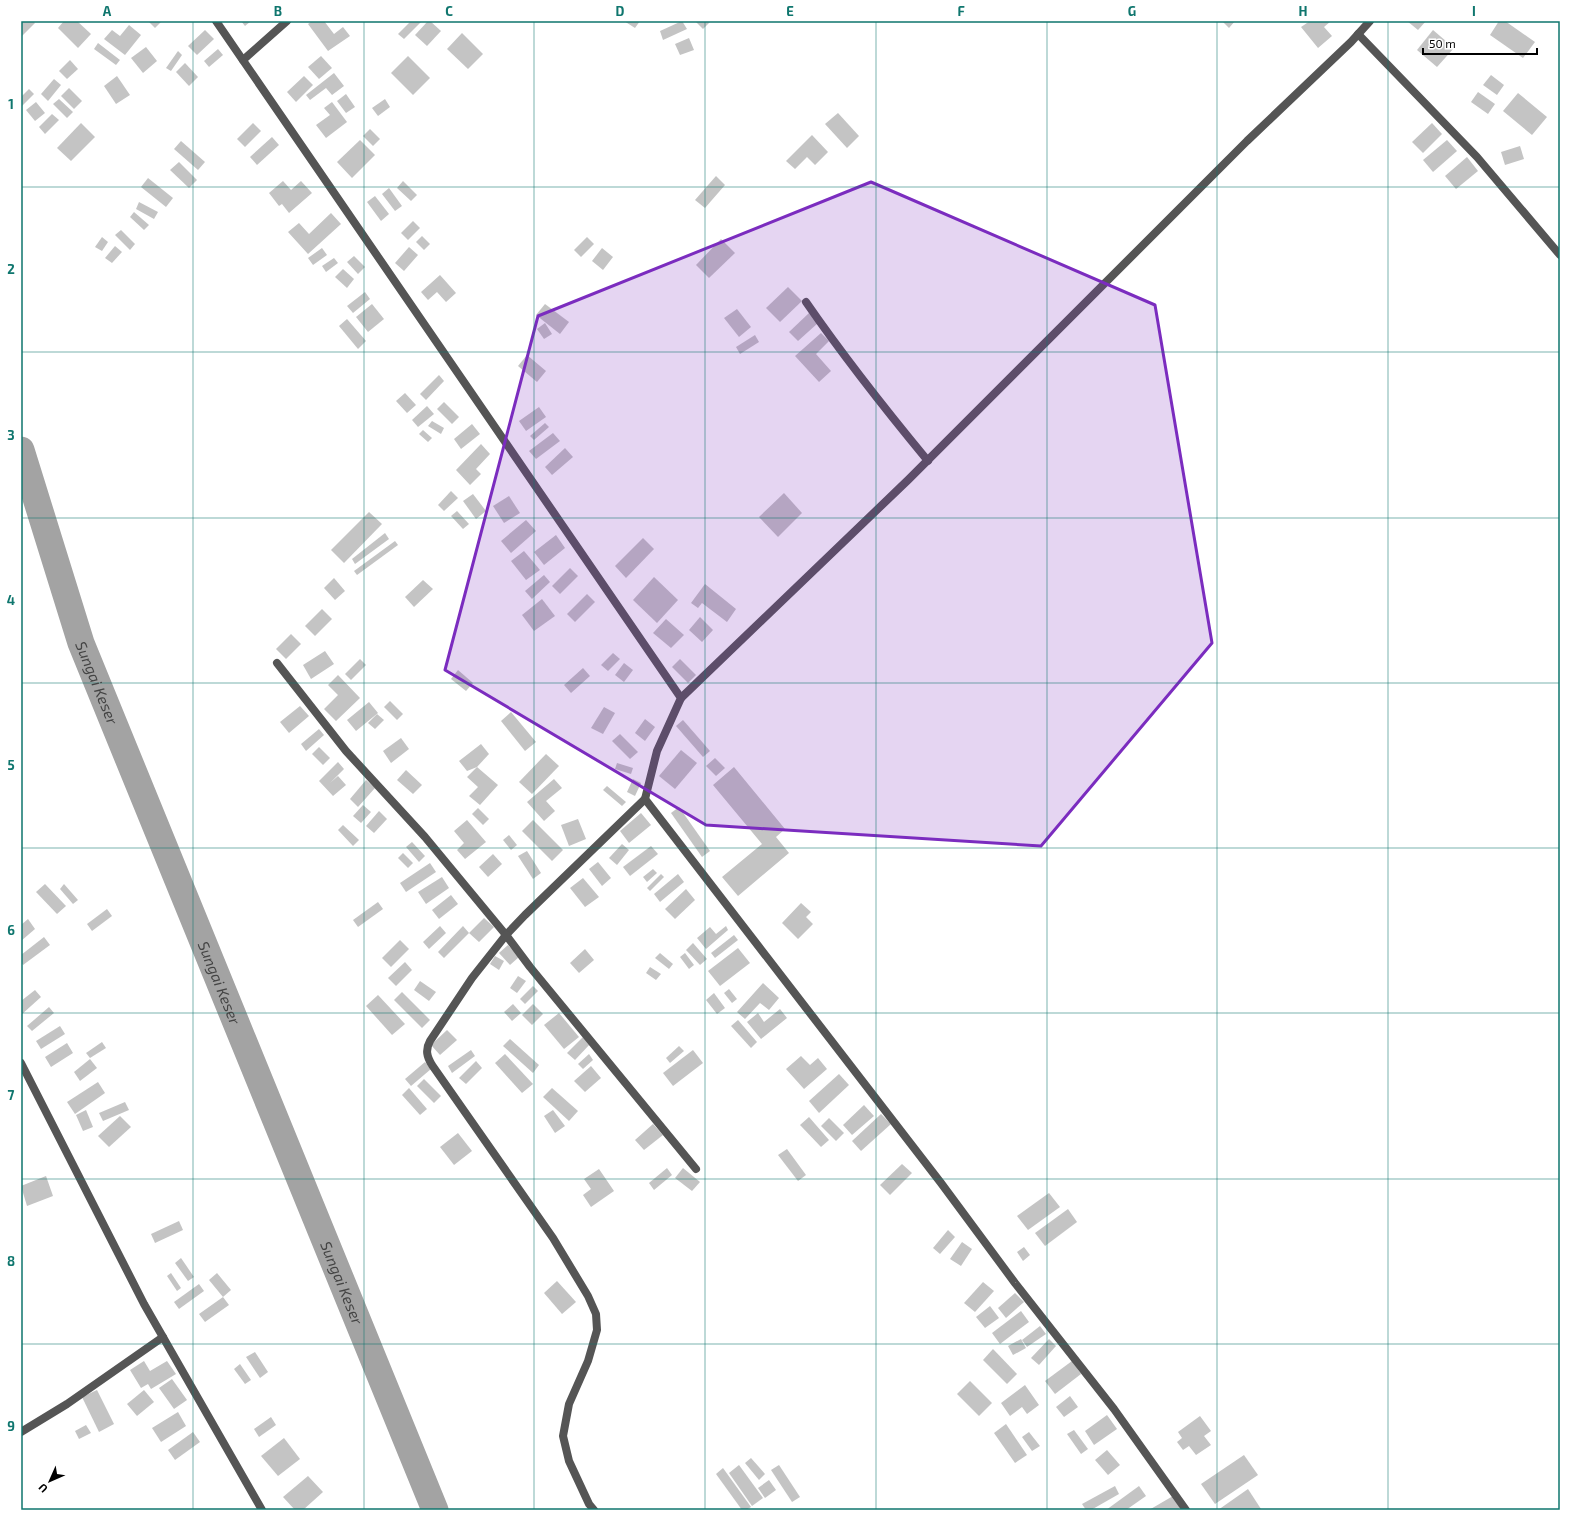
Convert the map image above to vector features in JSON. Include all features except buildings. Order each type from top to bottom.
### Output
[{"type":"street","points":[[216,21],[681,698]]},
{"type":"street","points":[[243,60],[287,21]]},
{"type":"street","points":[[594,1510],[589,1504],[569,1461],[563,1436],[569,1404],[588,1361],[597,1330],[596,1314],[588,1296],[553,1238],[432,1065],[426,1052],[430,1041],[468,984],[506,935],[645,799],[657,751],[681,698],[928,461],[1247,141],[1370,21]]},
{"type":"street","points":[[1358,34],[1477,157],[1560,255]]},
{"type":"street","points":[[806,302],[856,373],[928,461]]},
{"type":"street","points":[[277,664],[346,751],[425,837],[696,1169]]},
{"type":"street","points":[[645,799],[941,1183],[1015,1283],[1114,1409],[1186,1510]]},
{"type":"street","points":[[21,1063],[137,1290],[262,1510]]},
{"type":"street","points":[[21,1432],[66,1404],[163,1337]]},
{"type":"highlighted area","points":[[871,182],[1155,305],[1212,643],[1041,846],[706,825],[445,670],[538,316]]},
{"type":"waterway","name":"Sungai Keser","points":[[21,450],[81,643],[435,1510]]}]
